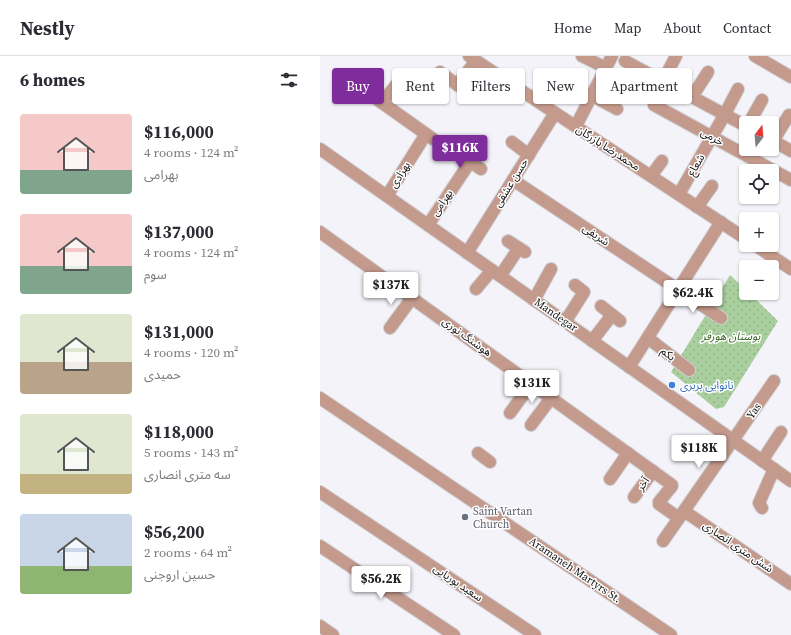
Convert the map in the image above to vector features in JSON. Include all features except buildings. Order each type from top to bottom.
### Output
[{"type":"street","points":[[582,56],[606,68],[612,56]]},
{"type":"street","points":[[670,68],[676,56]]},
{"type":"street","points":[[755,56],[791,77]]},
{"type":"street","points":[[449,79],[462,88],[473,58]]},
{"type":"street","name":"محمدرضا بازرگان","points":[[473,58],[739,234]]},
{"type":"street","points":[[625,61],[638,68]]},
{"type":"street","points":[[708,72],[692,97],[739,122]]},
{"type":"street","points":[[578,122],[596,86]]},
{"type":"street","name":"شعاع","points":[[678,194],[738,89]]},
{"type":"street","points":[[384,100],[392,90]]},
{"type":"street","points":[[591,95],[617,109]]},
{"type":"street","points":[[753,116],[762,100]]},
{"type":"street","name":"بهزادی","points":[[383,104],[430,136],[387,196]]},
{"type":"street","name":"خرمی","points":[[654,105],[791,180]]},
{"type":"street","name":"حسن عشقی","points":[[467,253],[555,113]]},
{"type":"street","points":[[779,130],[789,115]]},
{"type":"street","points":[[512,142],[529,155]]},
{"type":"street","points":[[779,144],[791,151]]},
{"type":"street","name":"Mandegar","points":[[320,149],[791,481]]},
{"type":"street","points":[[453,150],[481,169]]},
{"type":"street","points":[[651,176],[662,161]]},
{"type":"street","name":"بهرامی","points":[[428,225],[470,162]]},
{"type":"street","name":"شریفی","points":[[513,180],[721,318]]},
{"type":"street","points":[[697,207],[712,186]]},
{"type":"street","points":[[629,367],[721,222]]},
{"type":"street","name":"هوشنگ نوری","points":[[320,232],[672,485]]},
{"type":"street","points":[[476,289],[522,251],[508,241]]},
{"type":"street","points":[[766,252],[791,269]]},
{"type":"street","points":[[534,300],[550,269]]},
{"type":"street","points":[[565,322],[584,292],[575,285]]},
{"type":"street","points":[[390,328],[412,298]]},
{"type":"street","points":[[592,341],[616,318],[601,306]]},
{"type":"street","name":"یکم","points":[[648,338],[689,370]]},
{"type":"street","name":"Yas","points":[[663,541],[774,381]]},
{"type":"street","points":[[510,413],[531,384]]},
{"type":"street","name":"Aramaneh Martyrs St.","points":[[320,398],[671,635]]},
{"type":"street","points":[[531,424],[551,398]]},
{"type":"street","points":[[762,460],[782,433]]},
{"type":"street","points":[[478,453],[490,462]]},
{"type":"street","points":[[610,479],[628,453]]},
{"type":"street","points":[[762,508],[759,503],[774,469]]},
{"type":"street","name":"آخر","points":[[634,497],[653,471]]},
{"type":"street","name":"شش متری انصاری","points":[[672,485],[659,504],[682,514],[791,584]]},
{"type":"street","name":"سعید بوریایی","points":[[320,492],[535,635]]},
{"type":"street","points":[[320,546],[454,635]]},
{"type":"street","points":[[320,626],[333,635]]},
{"type":"green space","name":"بوستان هورفر","points":[[730,275],[739,283],[739,300],[756,300],[778,321],[724,407],[716,409],[671,372]]},
{"type":"place","name":"نانوایی بربری","points":[[672,385]]},
{"type":"place","name":"Saint Vartan Church","points":[[465,517]]}]
